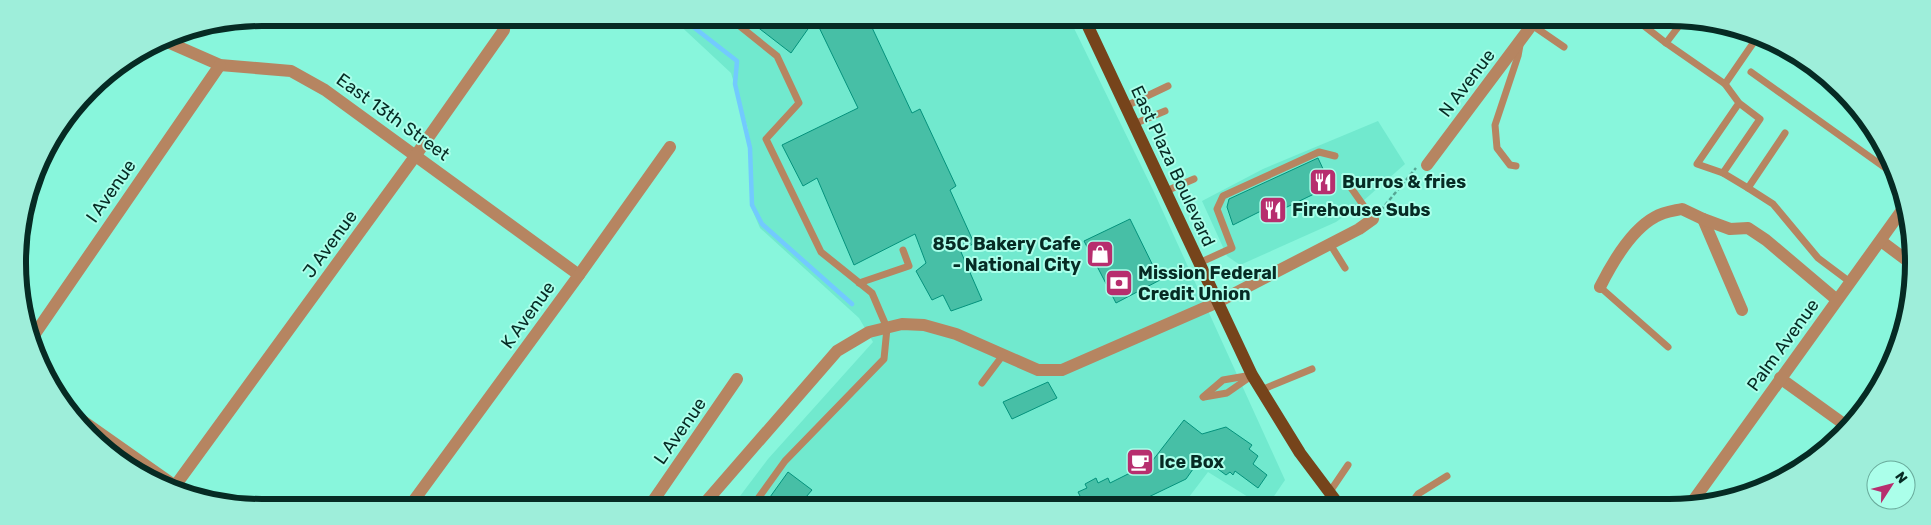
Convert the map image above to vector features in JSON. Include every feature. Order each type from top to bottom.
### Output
[{"type":"main road","name":"East Plaza Boulevard","points":[[1089,26],[1252,375],[1296,446],[1334,499]]},
{"type":"street","name":"J Avenue","points":[[177,483],[416,155],[504,30],[504,26]]},
{"type":"street","name":"N Avenue","points":[[1427,165],[1531,26]]},
{"type":"street","name":"East 13th Street","points":[[172,44],[220,64],[291,71],[325,90],[579,275]]},
{"type":"street","name":"I Avenue","points":[[37,331],[220,64]]},
{"type":"street","name":"K Avenue","points":[[415,499],[670,147]]},
{"type":"street","points":[[1600,287],[1610,267],[1642,225],[1657,215],[1682,209],[1730,229],[1748,228],[1766,240],[1837,300]]},
{"type":"street","name":"Palm Avenue","points":[[1696,497],[1900,214]]},
{"type":"street","points":[[708,499],[837,351],[869,332],[902,324],[924,325],[956,334],[1038,370],[1062,370],[1218,302],[1359,229],[1373,219]]},
{"type":"street","points":[[1703,219],[1742,310]]},
{"type":"street","points":[[1881,242],[1905,259]]},
{"type":"street","points":[[1780,378],[1842,423]]},
{"type":"street","name":"L Avenue","points":[[654,499],[737,379]]},
{"type":"street","points":[[94,429],[158,474]]},
{"type":"lane","points":[[740,26],[778,56],[799,104],[766,139],[821,252],[872,294],[887,328],[884,359],[785,461],[758,499]]},
{"type":"lane","points":[[1537,26],[1564,47]]},
{"type":"lane","points":[[1644,26],[1725,84],[1739,103],[1760,119],[1723,174]]},
{"type":"lane","points":[[1666,43],[1678,27]]},
{"type":"lane","points":[[1516,166],[1510,165],[1497,148],[1495,125],[1518,56],[1521,40]]},
{"type":"lane","points":[[1725,84],[1754,42]]},
{"type":"lane","points":[[1751,72],[1885,168]]},
{"type":"lane","points":[[1126,106],[1168,86]]},
{"type":"lane","points":[[1739,103],[1698,164],[1723,174],[1773,204],[1818,258],[1850,282]]},
{"type":"lane","points":[[1134,124],[1165,111]]},
{"type":"lane","points":[[1748,188],[1785,133]]},
{"type":"lane","points":[[1200,263],[1232,248],[1217,209],[1223,196],[1319,152],[1335,156]]},
{"type":"lane","points":[[1166,191],[1194,179]]},
{"type":"lane","points":[[1349,185],[1373,219]]},
{"type":"lane","points":[[1330,244],[1345,268]]},
{"type":"lane","points":[[859,283],[909,266],[903,250]]},
{"type":"lane","points":[[1600,287],[1668,347]]},
{"type":"lane","points":[[982,383],[1003,355]]},
{"type":"lane","points":[[1261,390],[1312,369]]},
{"type":"lane","points":[[1252,375],[1227,394],[1203,397],[1223,380],[1252,375]]},
{"type":"lane","points":[[1329,493],[1348,465]]},
{"type":"lane","points":[[1414,499],[1418,494],[1448,476]]},
{"type":"path","points":[[1373,219],[1412,174],[1421,160],[1427,165]]},
{"type":"shaded area","points":[[681,26],[1073,26],[1154,192],[1285,480],[1272,499],[1251,499],[1208,472],[1188,499],[738,499],[768,459],[873,342],[859,318],[760,228],[751,207],[748,129],[731,73]]},
{"type":"shaded area","points":[[1378,121],[1405,164],[1354,209],[1336,222],[1240,265],[1227,256],[1202,201],[1263,169]]},
{"type":"building","points":[[756,26],[810,26],[791,53]]},
{"type":"building","points":[[818,26],[871,26],[912,113],[920,109],[956,186],[950,190],[974,243],[961,252],[982,300],[951,311],[943,295],[932,300],[916,271],[926,263],[915,234],[854,265],[817,178],[803,186],[782,145],[858,108]]},
{"type":"building","points":[[1318,158],[1330,184],[1312,195],[1264,218],[1261,211],[1233,225],[1227,207],[1229,199]]},
{"type":"building","points":[[1130,219],[1160,280],[1116,303],[1084,241]]},
{"type":"building","points":[[1048,382],[1057,398],[1012,419],[1003,402]]},
{"type":"building","points":[[1184,420],[1202,434],[1226,427],[1252,445],[1249,449],[1258,456],[1253,464],[1267,475],[1258,488],[1235,471],[1233,475],[1230,472],[1226,475],[1207,461],[1203,467],[1198,462],[1186,479],[1144,499],[1082,499],[1078,492],[1087,488],[1085,484],[1096,478],[1098,483],[1108,478],[1110,483],[1130,473],[1128,469],[1143,462],[1146,469]]},
{"type":"building","points":[[788,472],[812,490],[806,497],[809,499],[769,499]]},
{"type":"waterway","points":[[692,26],[737,61],[735,84],[750,148],[752,205],[762,224],[852,304]]},
{"type":"place","name":"Burros & fries","points":[[1323,182]]},
{"type":"place","name":"Firehouse Subs","points":[[1273,210]]},
{"type":"place","name":"85C Bakery Cafe - National City","points":[[1100,254]]},
{"type":"place","name":"Mission Federal Credit Union","points":[[1119,283]]},
{"type":"place","name":"Ice Box","points":[[1140,462]]}]
